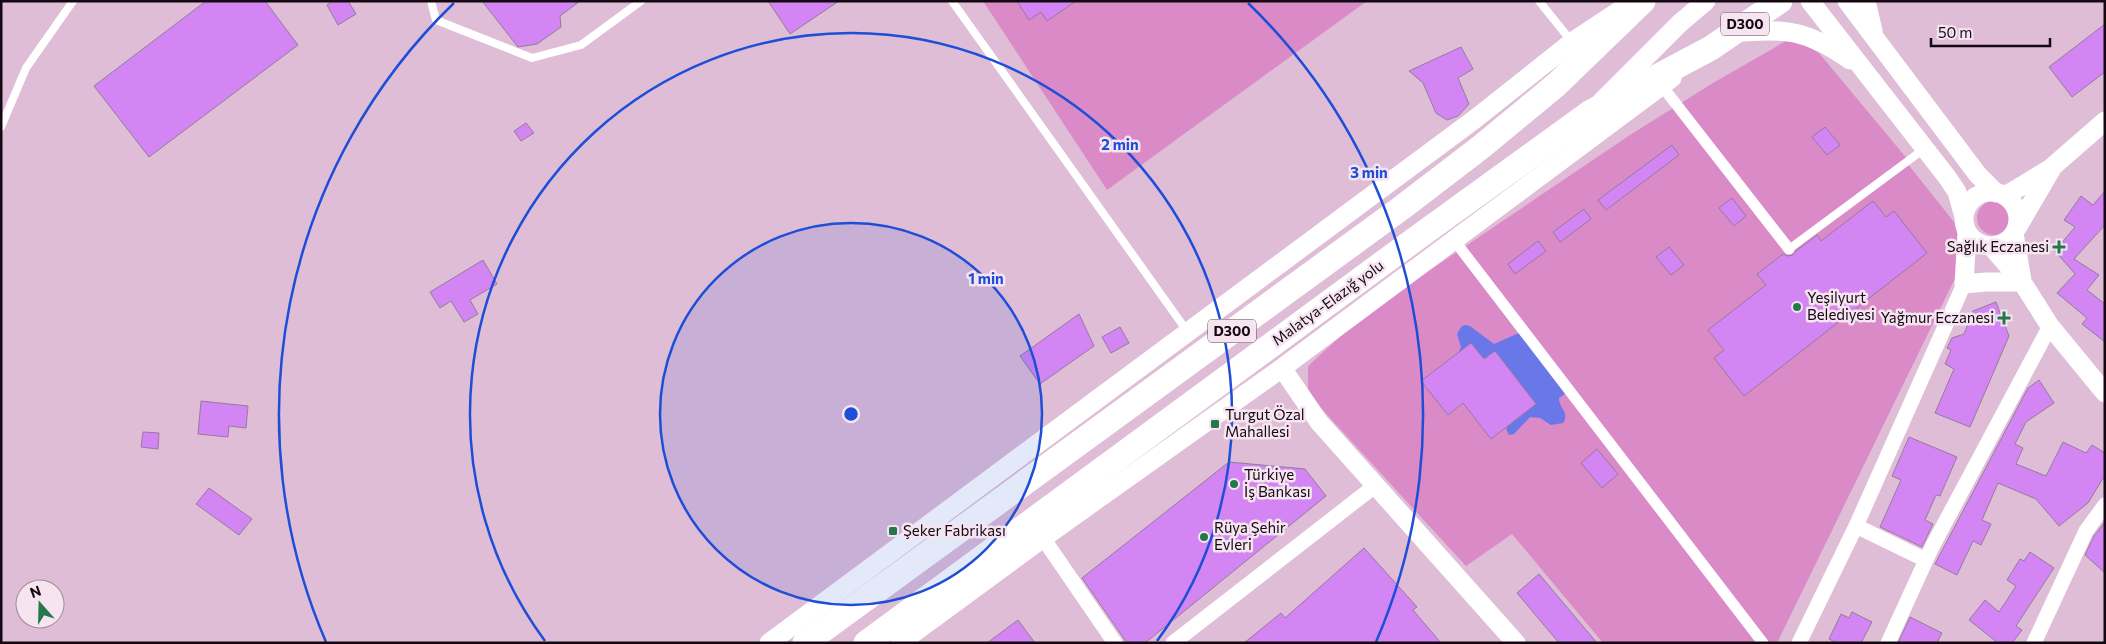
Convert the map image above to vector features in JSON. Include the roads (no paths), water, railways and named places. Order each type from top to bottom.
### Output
[{"type":"highway","name":"D300","points":[[805,643],[1400,209],[1481,147],[1556,85],[1643,1]]},
{"type":"highway","name":"Malatya-Elazığ yolu","points":[[866,643],[1591,112],[1711,48],[1780,1]]},
{"type":"street","points":[[769,643],[1467,125],[1572,42],[1635,1]]},
{"type":"street","points":[[1591,112],[1680,23],[1706,1]]},
{"type":"street","points":[[1810,1],[1957,192],[1966,225],[1973,240],[1990,246],[2022,282],[2050,326],[2105,394]]},
{"type":"street","points":[[1847,1],[1978,175],[2000,195],[2012,202],[2018,220],[2015,231],[2022,282]]},
{"type":"street","points":[[1866,1],[1875,39]]},
{"type":"street","points":[[1731,34],[1768,30],[1794,32],[1834,48],[1864,69]]},
{"type":"street","points":[[900,643],[1043,538],[1282,368],[1711,48]]},
{"type":"street","points":[[1662,86],[1789,249]]},
{"type":"street","points":[[1964,284],[1966,225],[1971,202],[1978,196],[1987,193],[2000,195],[2052,168],[2105,121]]},
{"type":"street","points":[[1799,643],[1856,526],[1964,284],[1990,246],[2004,243],[2015,231],[2052,168]]},
{"type":"street","points":[[1454,240],[1764,643]]},
{"type":"street","points":[[1964,284],[2022,282]]},
{"type":"street","points":[[1888,643],[1926,560],[2050,326]]},
{"type":"street","points":[[1282,368],[1320,422],[1516,643]]},
{"type":"street","points":[[1173,643],[1376,486]]},
{"type":"street","points":[[2034,643],[2086,531],[2105,505]]},
{"type":"street","points":[[1856,526],[1926,560]]},
{"type":"street","points":[[1043,538],[1115,643]]},
{"type":"lane","points":[[1,127],[26,68],[73,1]]},
{"type":"lane","points":[[431,1],[436,20],[532,58],[581,46],[641,1]]},
{"type":"lane","points":[[952,1],[1188,332]]},
{"type":"lane","points":[[1540,1],[1572,42]]},
{"type":"lane","points":[[1789,249],[1925,148]]},
{"type":"water","points":[[1465,325],[1470,326],[1494,344],[1519,333],[1566,393],[1559,398],[1565,413],[1563,423],[1551,425],[1540,418],[1530,417],[1514,434],[1509,435],[1506,429],[1508,426],[1536,404],[1495,351],[1484,359],[1471,343],[1459,352],[1461,347],[1457,334],[1461,327]]},
{"type":"place","name":"Sağlık Eczanesi","points":[[2059,247]]},
{"type":"place","name":"Yeşilyurt Belediyesi","points":[[1797,307]]},
{"type":"place","name":"Yağmur Eczanesi","points":[[2004,318]]},
{"type":"place","name":"Turgut Özal Mahallesi","points":[[1215,424]]},
{"type":"place","name":"Türkiye İş Bankası","points":[[1234,484]]},
{"type":"place","name":"Şeker Fabrikası","points":[[893,531]]},
{"type":"place","name":"Rüya Şehir Evleri","points":[[1204,537]]}]
